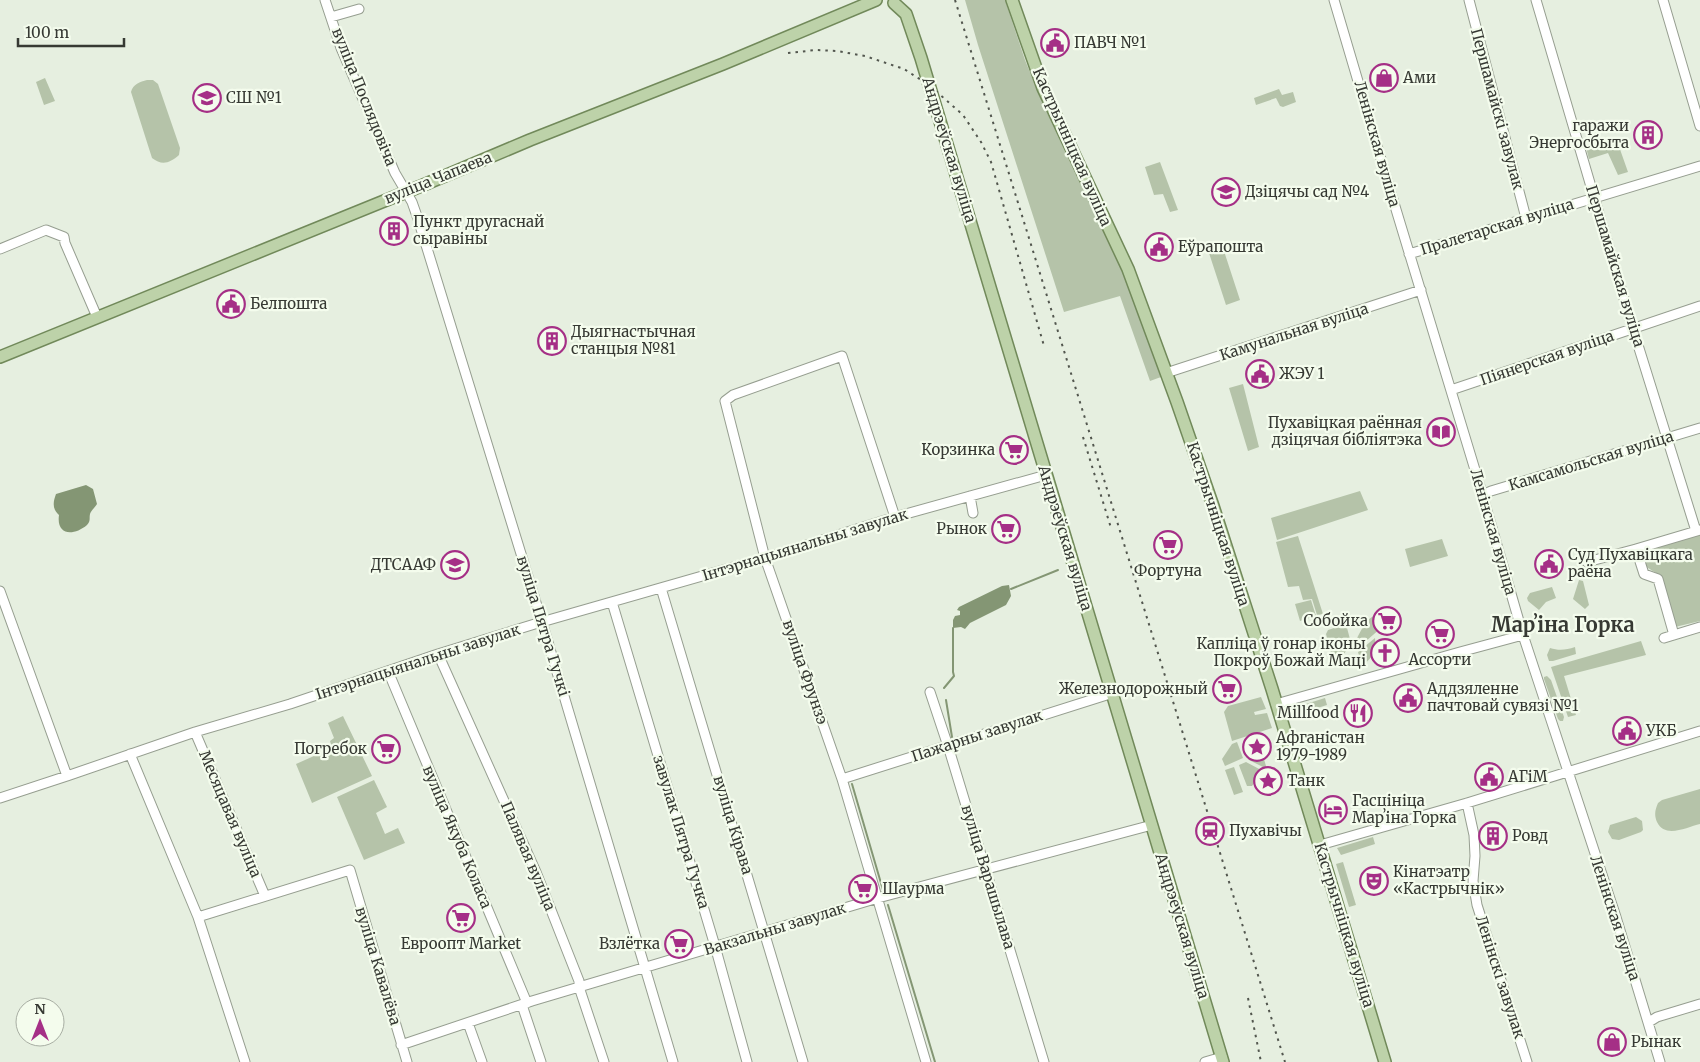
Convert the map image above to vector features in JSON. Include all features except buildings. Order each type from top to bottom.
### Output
[{"type":"main road","name":"вуліца Чапаева","points":[[0,356],[876,0]]},
{"type":"main road","points":[[890,1],[902,3],[908,0]]},
{"type":"main road","name":"Андрэеўская вуліца","points":[[908,0],[906,14],[1113,693],[1222,1059]]},
{"type":"main road","name":"Кастрычніцкая вуліца","points":[[1012,0],[1043,88],[1128,269],[1213,506],[1320,845],[1385,1062]]},
{"type":"main road","points":[[890,1],[906,14]]},
{"type":"street","name":"вуліца Послядовіча","points":[[325,0],[341,48],[395,173],[406,192]]},
{"type":"street","name":"Ленінская вуліца","points":[[1334,0],[1523,636],[1569,773],[1649,1022],[1660,1062]]},
{"type":"street","name":"Першамайскі завулак","points":[[1469,0],[1526,218]]},
{"type":"street","name":"Першамайская вуліца","points":[[1536,0],[1633,329],[1698,531]]},
{"type":"street","points":[[1662,0],[1700,126]]},
{"type":"street","points":[[331,17],[359,8]]},
{"type":"street","name":"Пралетарская вуліца","points":[[1409,254],[1700,166]]},
{"type":"street","name":"вуліца Пятра Гучкі","points":[[406,192],[418,218],[542,622],[673,1062]]},
{"type":"street","points":[[0,248],[46,230],[64,237],[97,317]]},
{"type":"street","name":"Камунальная вуліца","points":[[1166,373],[1421,290]]},
{"type":"street","name":"Піянерская вуліца","points":[[1451,390],[1700,306]]},
{"type":"street","name":"вуліца Фрунзэ","points":[[895,517],[842,356],[733,395],[725,401],[765,558],[842,779],[926,1062]]},
{"type":"street","name":"Камсамольская вуліца","points":[[1482,496],[1491,491],[1700,428]]},
{"type":"street","name":"Інтэрнацыянальны завулак","points":[[0,798],[195,732],[290,704],[438,654],[765,558],[895,517],[1046,475]]},
{"type":"street","points":[[970,496],[973,513]]},
{"type":"street","points":[[1587,562],[1698,531]]},
{"type":"street","points":[[1636,549],[1644,574],[1658,579],[1669,636],[1700,627]]},
{"type":"street","name":"вуліца Кірава","points":[[662,588],[803,1062]]},
{"type":"street","points":[[0,591],[67,776]]},
{"type":"street","name":"завулак Пятра Гучка","points":[[612,602],[715,946],[747,1062]]},
{"type":"street","points":[[1276,704],[1523,636]]},
{"type":"street","name":"Палявая вуліца","points":[[438,654],[536,872],[579,981],[579,987],[604,1062]]},
{"type":"street","name":"вуліца Якуба Коласа","points":[[388,671],[524,1004],[541,1062]]},
{"type":"street","name":"вуліца Варашылава","points":[[930,692],[1044,1062]]},
{"type":"street","name":"Пажарны завулак","points":[[842,779],[1113,693]]},
{"type":"street","points":[[1320,845],[1467,804],[1700,731]]},
{"type":"street","name":"Месяцавая вуліца","points":[[195,732],[265,896]]},
{"type":"street","points":[[130,754],[198,917],[246,1062]]},
{"type":"street","name":"Ленінскі завулак","points":[[1467,804],[1474,835],[1476,856],[1473,881],[1477,905],[1527,1062]]},
{"type":"street","name":"Вакзальны завулак","points":[[401,1045],[579,987],[878,898],[1152,826]]},
{"type":"street","name":"вуліца Кавалёва","points":[[265,896],[350,870],[407,1062]]},
{"type":"street","points":[[198,917],[265,896]]},
{"type":"street","points":[[1649,1022],[1657,1017],[1700,1004]]},
{"type":"street","points":[[468,1022],[482,1062]]},
{"type":"street","points":[[1205,1062],[1222,1059]]},
{"type":"shaded area","points":[[965,0],[1005,0],[1025,60],[1044,107],[1088,192],[1123,271],[1161,377],[1150,381],[1120,296],[1064,312]]},
{"type":"shaded area","points":[[45,78],[55,101],[44,105],[36,82]]},
{"type":"shaded area","points":[[147,80],[153,80],[158,84],[180,148],[179,155],[166,163],[152,158],[131,92],[135,85]]},
{"type":"shaded area","points":[[1279,89],[1282,95],[1293,92],[1296,102],[1283,107],[1280,106],[1276,98],[1256,105],[1254,98]]},
{"type":"shaded area","points":[[1616,138],[1628,172],[1618,175],[1608,153],[1589,159],[1586,147]]},
{"type":"shaded area","points":[[1160,162],[1178,210],[1170,212],[1163,194],[1154,195],[1145,167]]},
{"type":"shaded area","points":[[1223,248],[1240,300],[1226,305],[1209,253]]},
{"type":"shaded area","points":[[1243,384],[1259,447],[1248,451],[1229,388]]},
{"type":"shaded area","points":[[86,485],[93,489],[97,504],[91,513],[87,525],[77,531],[67,532],[60,527],[59,515],[54,508],[56,494]]},
{"type":"shaded area","points":[[1360,491],[1368,510],[1277,540],[1271,518]]},
{"type":"shaded area","points":[[1700,533],[1700,621],[1675,627],[1663,579],[1645,565],[1641,558],[1642,552]]},
{"type":"shaded area","points":[[1298,536],[1323,614],[1317,615],[1312,599],[1303,600],[1299,586],[1288,587],[1276,542]]},
{"type":"shaded area","points":[[1442,539],[1448,556],[1410,567],[1405,549]]},
{"type":"shaded area","points":[[1579,580],[1583,581],[1589,605],[1585,609],[1573,599]]},
{"type":"shaded area","points":[[1009,585],[1011,596],[1006,605],[970,623],[965,629],[961,627],[953,628],[955,616],[960,615],[960,611],[957,610],[959,607],[1002,586]]},
{"type":"shaded area","points":[[1552,587],[1556,598],[1546,602],[1539,610],[1528,601],[1527,598],[1530,593]]},
{"type":"shaded area","points":[[1311,600],[1316,616],[1300,621],[1295,604]]},
{"type":"shaded area","points":[[1377,614],[1381,628],[1358,648],[1355,642],[1361,630],[1369,619]]},
{"type":"shaded area","points":[[1346,624],[1351,643],[1335,668],[1326,634],[1328,630]]},
{"type":"shaded area","points":[[1375,638],[1376,652],[1362,667],[1358,652]]},
{"type":"shaded area","points":[[1641,641],[1646,655],[1564,676],[1576,715],[1568,717],[1551,667]]},
{"type":"shaded area","points":[[1575,647],[1576,654],[1549,661],[1547,655],[1550,648],[1562,650]]},
{"type":"shaded area","points":[[1547,676],[1551,680],[1564,717],[1563,721],[1558,719],[1544,679]]},
{"type":"shaded area","points":[[1261,697],[1266,709],[1254,712],[1255,715],[1267,713],[1272,728],[1232,741],[1224,712],[1228,706]]},
{"type":"shaded area","points":[[1325,698],[1327,705],[1295,715],[1293,708]]},
{"type":"shaded area","points":[[343,716],[372,776],[312,803],[296,764],[332,748],[330,741],[334,738],[328,723]]},
{"type":"shaded area","points":[[1258,738],[1265,768],[1249,760],[1243,743]]},
{"type":"shaded area","points":[[1237,742],[1243,758],[1225,766],[1222,759],[1232,744]]},
{"type":"shaded area","points":[[1246,762],[1263,771],[1252,786],[1247,786],[1239,765]]},
{"type":"shaded area","points":[[1234,767],[1243,792],[1234,795],[1225,770]]},
{"type":"shaded area","points":[[374,780],[387,807],[376,813],[385,834],[398,828],[405,843],[364,860],[337,797]]},
{"type":"shaded area","points":[[1700,789],[1700,824],[1677,831],[1665,830],[1661,827],[1655,815],[1658,803],[1662,800]]},
{"type":"shaded area","points":[[1636,817],[1642,821],[1643,830],[1641,832],[1619,840],[1612,839],[1608,832],[1610,825]]},
{"type":"shaded area","points":[[1373,837],[1375,844],[1341,855],[1337,848]]},
{"type":"shaded area","points":[[1343,862],[1356,905],[1349,907],[1336,864]]},
{"type":"waterway","points":[[1011,589],[1058,570]]},
{"type":"waterway","points":[[944,688],[954,676],[953,628]]},
{"type":"waterway","points":[[946,700],[952,737]]},
{"type":"waterway","points":[[852,784],[883,890]]},
{"type":"waterway","points":[[888,905],[935,1062]]},
{"type":"railway","points":[[955,0],[1285,1062]]},
{"type":"railway","points":[[788,53],[816,50],[837,51],[865,56],[904,69],[929,85],[963,115],[981,142],[991,162],[1044,346]]},
{"type":"railway","points":[[1083,437],[1111,528]]},
{"type":"railway","points":[[1248,998],[1261,1062]]},
{"type":"place","name":"ПАВЧ №1","points":[[1055,43]]},
{"type":"place","name":"Ами","points":[[1384,78]]},
{"type":"place","name":"СШ №1","points":[[207,98]]},
{"type":"place","name":"гаражи Энергосбыта","points":[[1648,135]]},
{"type":"place","name":"Дзіцячы сад №4","points":[[1226,192]]},
{"type":"place","name":"Пункт другаснай сыравіны","points":[[394,231]]},
{"type":"place","name":"Еўрапошта","points":[[1159,247]]},
{"type":"place","name":"Белпошта","points":[[231,304]]},
{"type":"place","name":"Дыягнастычная станцыя №81","points":[[552,341]]},
{"type":"place","name":"ЖЭУ 1","points":[[1260,374]]},
{"type":"place","name":"Пухавіцкая раённая дзіцячая бібліятэка","points":[[1441,432]]},
{"type":"place","name":"Корзинка","points":[[1014,450]]},
{"type":"place","name":"Рынок","points":[[1006,529]]},
{"type":"place","name":"Фортуна","points":[[1168,545]]},
{"type":"place","name":"Суд Пухавіцкага раёна","points":[[1549,564]]},
{"type":"place","name":"ДТСААФ","points":[[455,565]]},
{"type":"place","name":"Собойка","points":[[1387,621]]},
{"type":"place","name":"Ассорти","points":[[1440,634]]},
{"type":"place","name":"Капліца ў гонар іконы Покроў Божай Маці","points":[[1385,653]]},
{"type":"place","name":"Железнодорожный","points":[[1227,689]]},
{"type":"place","name":"Аддзяленне пачтовай сувязі №1","points":[[1408,698]]},
{"type":"place","name":"Millfood","points":[[1358,713]]},
{"type":"place","name":"УКБ","points":[[1627,731]]},
{"type":"place","name":"Афганістан 1979-1989","points":[[1257,747]]},
{"type":"place","name":"Погребок","points":[[386,749]]},
{"type":"place","name":"АГіМ","points":[[1489,777]]},
{"type":"place","name":"Танк","points":[[1268,781]]},
{"type":"place","name":"Гасцініца Марʼіна Горка","points":[[1333,810]]},
{"type":"place","name":"Пухавічы","points":[[1210,831]]},
{"type":"place","name":"Ровд","points":[[1493,836]]},
{"type":"place","name":"Кінатэатр «Кастрычнік»","points":[[1374,881]]},
{"type":"place","name":"Шаурма","points":[[863,889]]},
{"type":"place","name":"Евроопт Market","points":[[461,918]]},
{"type":"place","name":"Взлётка","points":[[679,944]]},
{"type":"place","name":"Рынак","points":[[1612,1042]]},
{"type":"district","name":"Марʼіна Горка","points":[[1563,625]]}]
